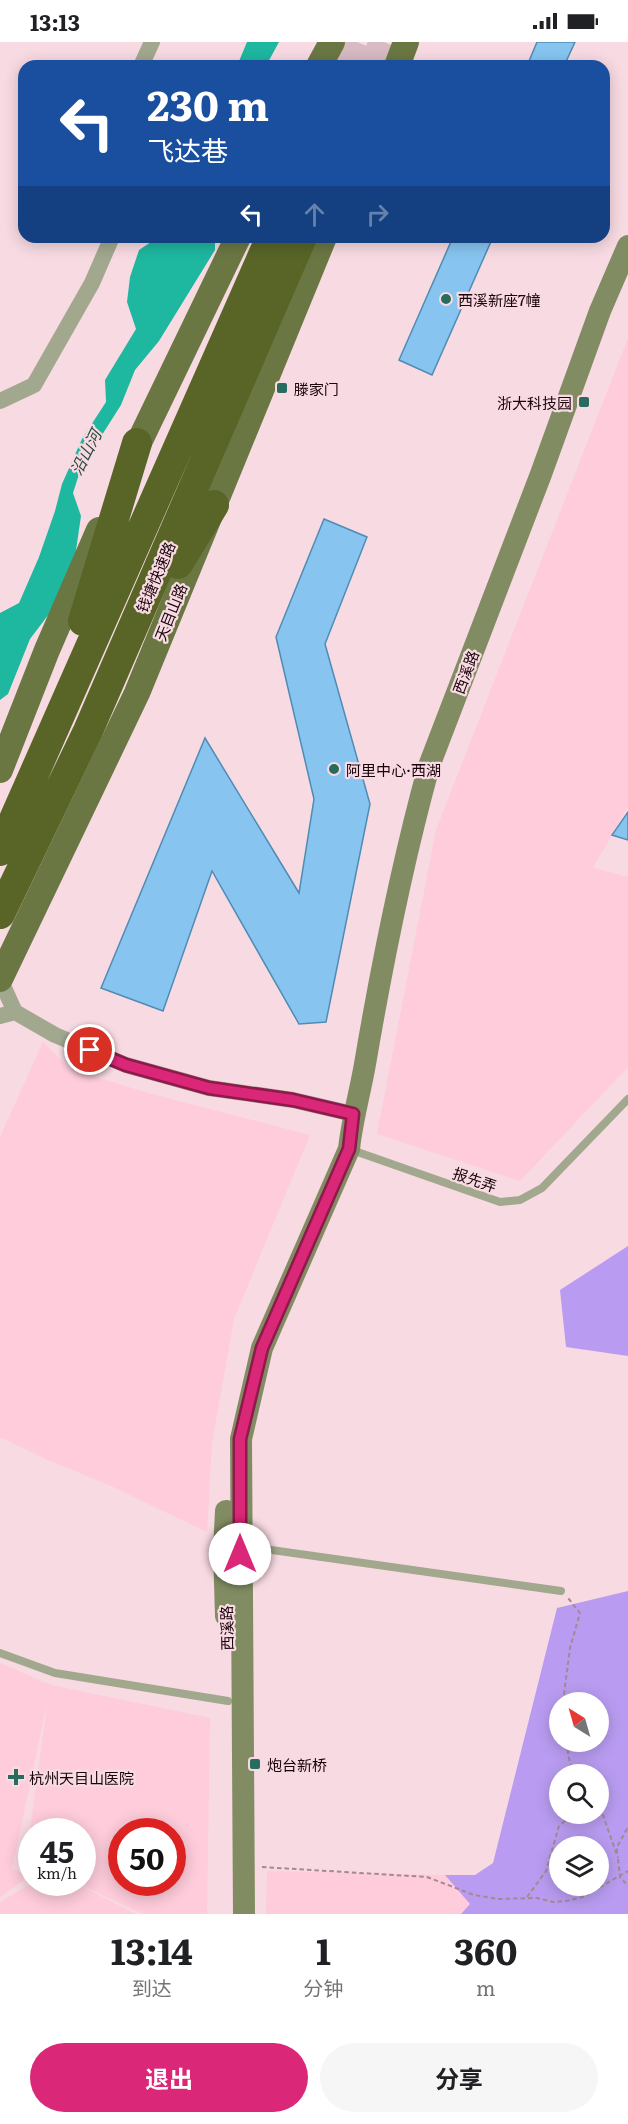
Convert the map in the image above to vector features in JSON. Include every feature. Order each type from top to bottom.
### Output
[{"type":"highway","name":"钱塘快速路","points":[[0,851],[268,243]]},
{"type":"highway","name":"钱塘快速路","points":[[0,914],[88,731],[299,243]]},
{"type":"highway","points":[[14,817],[86,611],[137,443]]},
{"type":"highway","points":[[88,731],[192,538],[214,505]]},
{"type":"main road","points":[[323,60],[332,42]]},
{"type":"main road","points":[[399,60],[406,42]]},
{"type":"main road","points":[[0,771],[47,650],[137,443],[235,243]]},
{"type":"main road","name":"天目山路","points":[[0,979],[137,693],[322,243]]},
{"type":"main road","name":"西溪路","points":[[244,1914],[240,1439],[262,1348],[349,1149],[353,1114],[376,999],[416,814],[429,766],[541,474],[600,311],[628,246]]},
{"type":"main road","name":"西溪路","points":[[231,1914],[224,1550],[229,1439],[250,1347],[316,1189],[353,1114]]},
{"type":"street","points":[[144,60],[152,42]]},
{"type":"street","points":[[0,401],[34,385],[92,283],[109,243]]},
{"type":"street","points":[[0,979],[8,1014],[126,1065],[209,1088],[293,1100],[353,1114]]},
{"type":"lane","name":"报先弄","points":[[349,1149],[500,1202],[520,1200],[542,1188],[628,1099]]},
{"type":"lane","points":[[240,1545],[561,1591]]},
{"type":"lane","points":[[0,1653],[55,1673],[228,1701]]},
{"type":"path","points":[[561,1591],[580,1613],[570,1648],[564,1692]]},
{"type":"path","points":[[526,1897],[546,1871],[561,1824]]},
{"type":"path","points":[[606,1824],[618,1858]]},
{"type":"path","points":[[628,1827],[617,1847],[620,1877],[628,1886]]},
{"type":"path","points":[[244,1866],[427,1877],[474,1894],[498,1899],[526,1897],[553,1902],[583,1897],[628,1872]]},
{"type":"shaded area","points":[[628,338],[628,806],[593,868],[628,877],[628,1067],[520,1181],[377,1134],[436,830]]},
{"type":"shaded area","points":[[43,1042],[70,1069],[148,1093],[310,1135],[234,1319],[212,1443],[207,1532],[0,1437],[0,1137]]},
{"type":"shaded area","points":[[628,1246],[628,1356],[566,1347],[560,1290]]},
{"type":"shaded area","points":[[628,1591],[628,1914],[461,1914],[470,1904],[445,1875],[475,1875],[493,1863],[557,1608]]},
{"type":"shaded area","points":[[0,1663],[51,1685],[210,1718],[207,1914],[143,1914],[96,1892],[96,1818],[32,1818],[48,1698],[23,1818],[18,1818],[18,1840],[12,1869],[18,1871],[18,1884],[0,1897]]},
{"type":"shaded area","points":[[267,1871],[445,1875],[471,1904],[461,1914],[266,1914]]},
{"type":"shaded area","points":[[18,1891],[18,1896],[96,1896],[96,1894],[136,1914],[0,1914],[0,1902]]},
{"type":"water","points":[[247,42],[279,42],[269,60],[240,60]]},
{"type":"water","name":"沿山河","points":[[150,243],[215,243],[215,250],[159,341],[135,370],[121,405],[81,468],[73,493],[81,516],[73,571],[55,606],[30,639],[8,694],[0,700],[0,613],[19,603],[39,557],[62,484],[82,439],[106,402],[105,380],[136,329],[127,302],[130,277],[139,250]]},
{"type":"building","points":[[537,42],[575,42],[567,60],[530,60]]},
{"type":"building","name":"西溪新座7幢","points":[[450,243],[490,243],[432,375],[399,360]]},
{"type":"building","name":"阿里中心·西湖","points":[[324,519],[367,537],[325,644],[370,804],[326,1022],[299,1024],[212,871],[163,1011],[101,988],[205,738],[299,893],[314,799],[276,637]]},
{"type":"building","points":[[628,812],[628,840],[612,835]]},
{"type":"tunnel","points":[[350,60],[357,42]]},
{"type":"tunnel","points":[[376,60],[384,42]]},
{"type":"place","name":"西溪新座7幢","points":[[446,299]]},
{"type":"place","name":"滕家门","points":[[282,388]]},
{"type":"place","name":"浙大科技园","points":[[584,402]]},
{"type":"place","name":"阿里中心·西湖","points":[[334,769]]},
{"type":"place","name":"炮台新桥","points":[[255,1764]]},
{"type":"place","name":"杭州天目山医院","points":[[16,1777]]},
{"type":"route","points":[[90,1050],[126,1065],[209,1088],[293,1100],[353,1114],[349,1149],[262,1348],[240,1439],[240,1554]]}]
